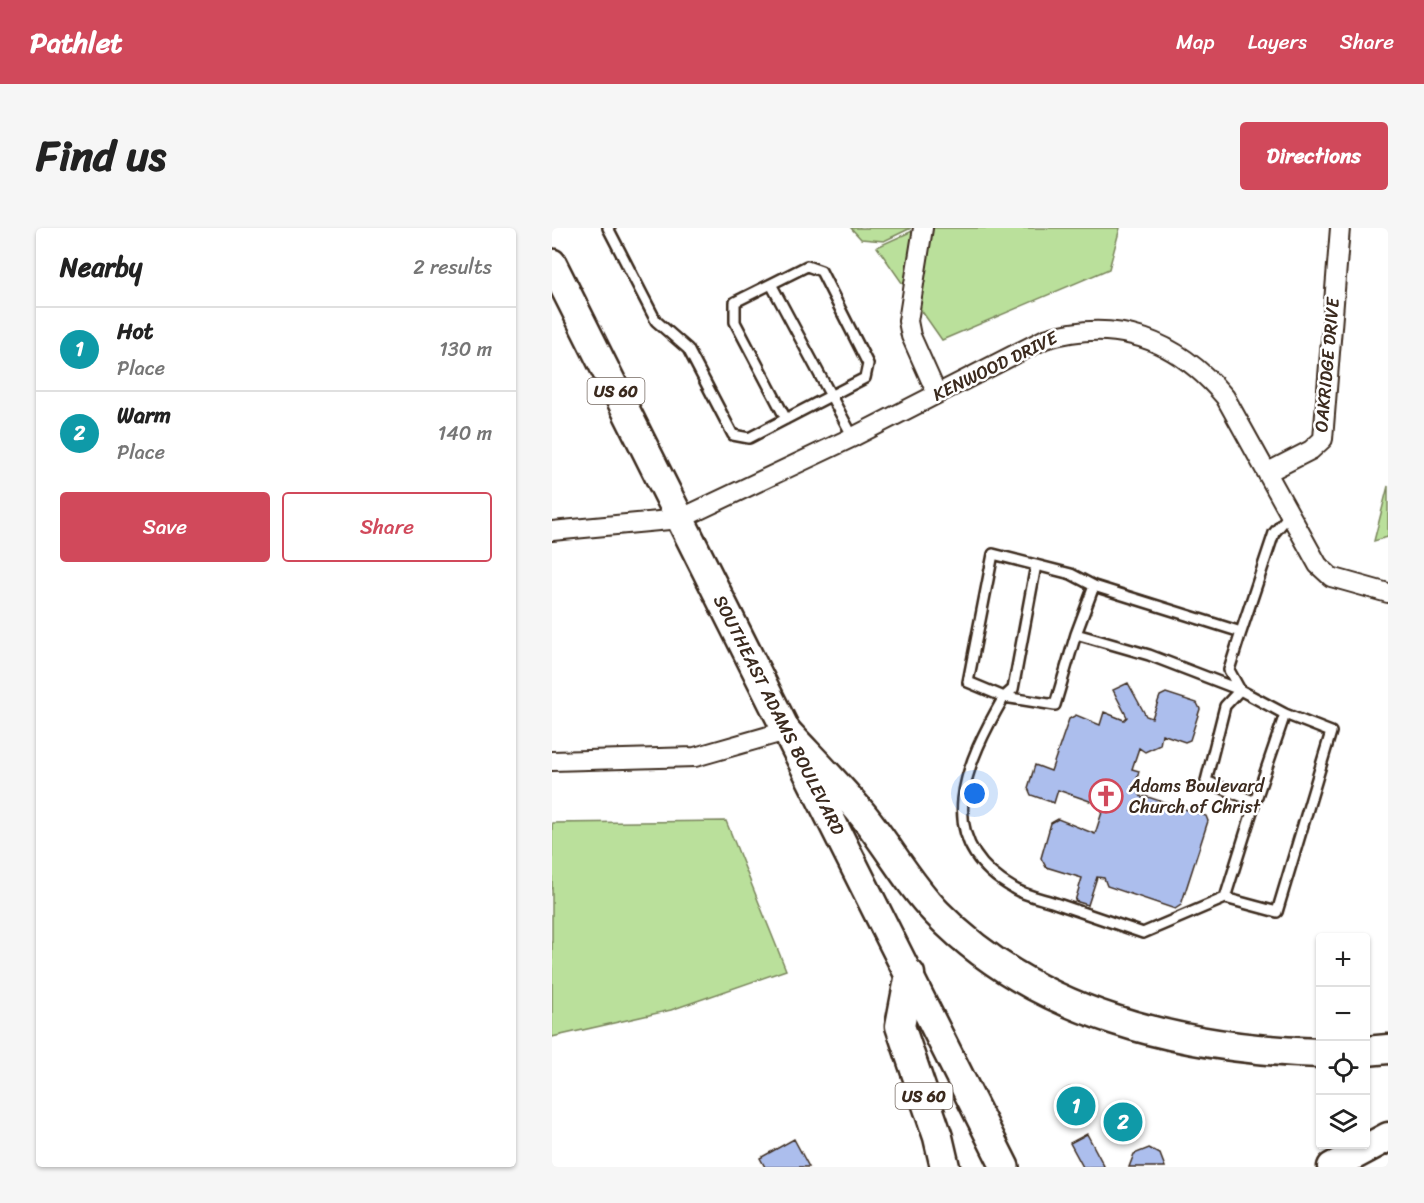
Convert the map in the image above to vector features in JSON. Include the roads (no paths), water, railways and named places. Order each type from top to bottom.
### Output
[{"type":"highway","points":[[786,731],[864,816],[910,882],[938,914],[996,962],[1028,982],[1095,1014],[1166,1035],[1239,1048],[1316,1053]]},
{"type":"highway","name":"US 60","points":[[910,974],[900,1026],[938,1137],[945,1167]]},
{"type":"highway","points":[[1370,1051],[1388,1049]]},
{"type":"highway","points":[[1332,1167],[1388,1137]]},
{"type":"main road","name":"SOUTHEAST ADAMS BOULEVARD","points":[[552,263],[559,291],[680,519],[1005,1167]]},
{"type":"street","points":[[923,228],[908,321],[910,336],[937,394]]},
{"type":"street","name":"OAKRIDGE DRIVE","points":[[1268,472],[1311,450],[1323,439],[1340,228]]},
{"type":"street","name":"KENWOOD DRIVE","points":[[680,519],[853,437],[1045,339],[1074,330],[1129,333],[1182,355],[1211,380],[1225,396],[1318,565],[1331,577],[1388,593]]},
{"type":"street","points":[[552,531],[680,519]]},
{"type":"street","points":[[552,761],[695,757],[786,731]]},
{"type":"lane","points":[[608,228],[656,321],[688,349],[733,435],[749,438],[786,419],[864,378],[868,364],[821,271],[807,266],[735,303],[735,322],[786,419]]},
{"type":"lane","points":[[771,284],[853,437]]},
{"type":"lane","points":[[1240,690],[1229,670],[1274,533],[1291,513]]},
{"type":"lane","points":[[1094,586],[1076,634],[1055,705],[1004,697],[969,682],[993,554],[1071,574],[1094,586],[1241,632]]},
{"type":"lane","points":[[1036,565],[1012,689],[1004,697],[979,740],[963,791],[962,818],[972,849],[990,872],[1014,889],[1143,933],[1225,898],[1277,912],[1331,732],[1285,714],[1240,690],[1149,655],[1076,634]]},
{"type":"lane","points":[[1240,690],[1225,706],[1206,782],[1255,802]]},
{"type":"lane","points":[[1225,898],[1285,714]]},
{"type":"place","name":"Adams Boulevard Church of Christ","points":[[1106,796]]},
{"type":"place","name":"Hot","points":[[1076,1106]]},
{"type":"place","name":"Warm","points":[[1123,1122]]}]
